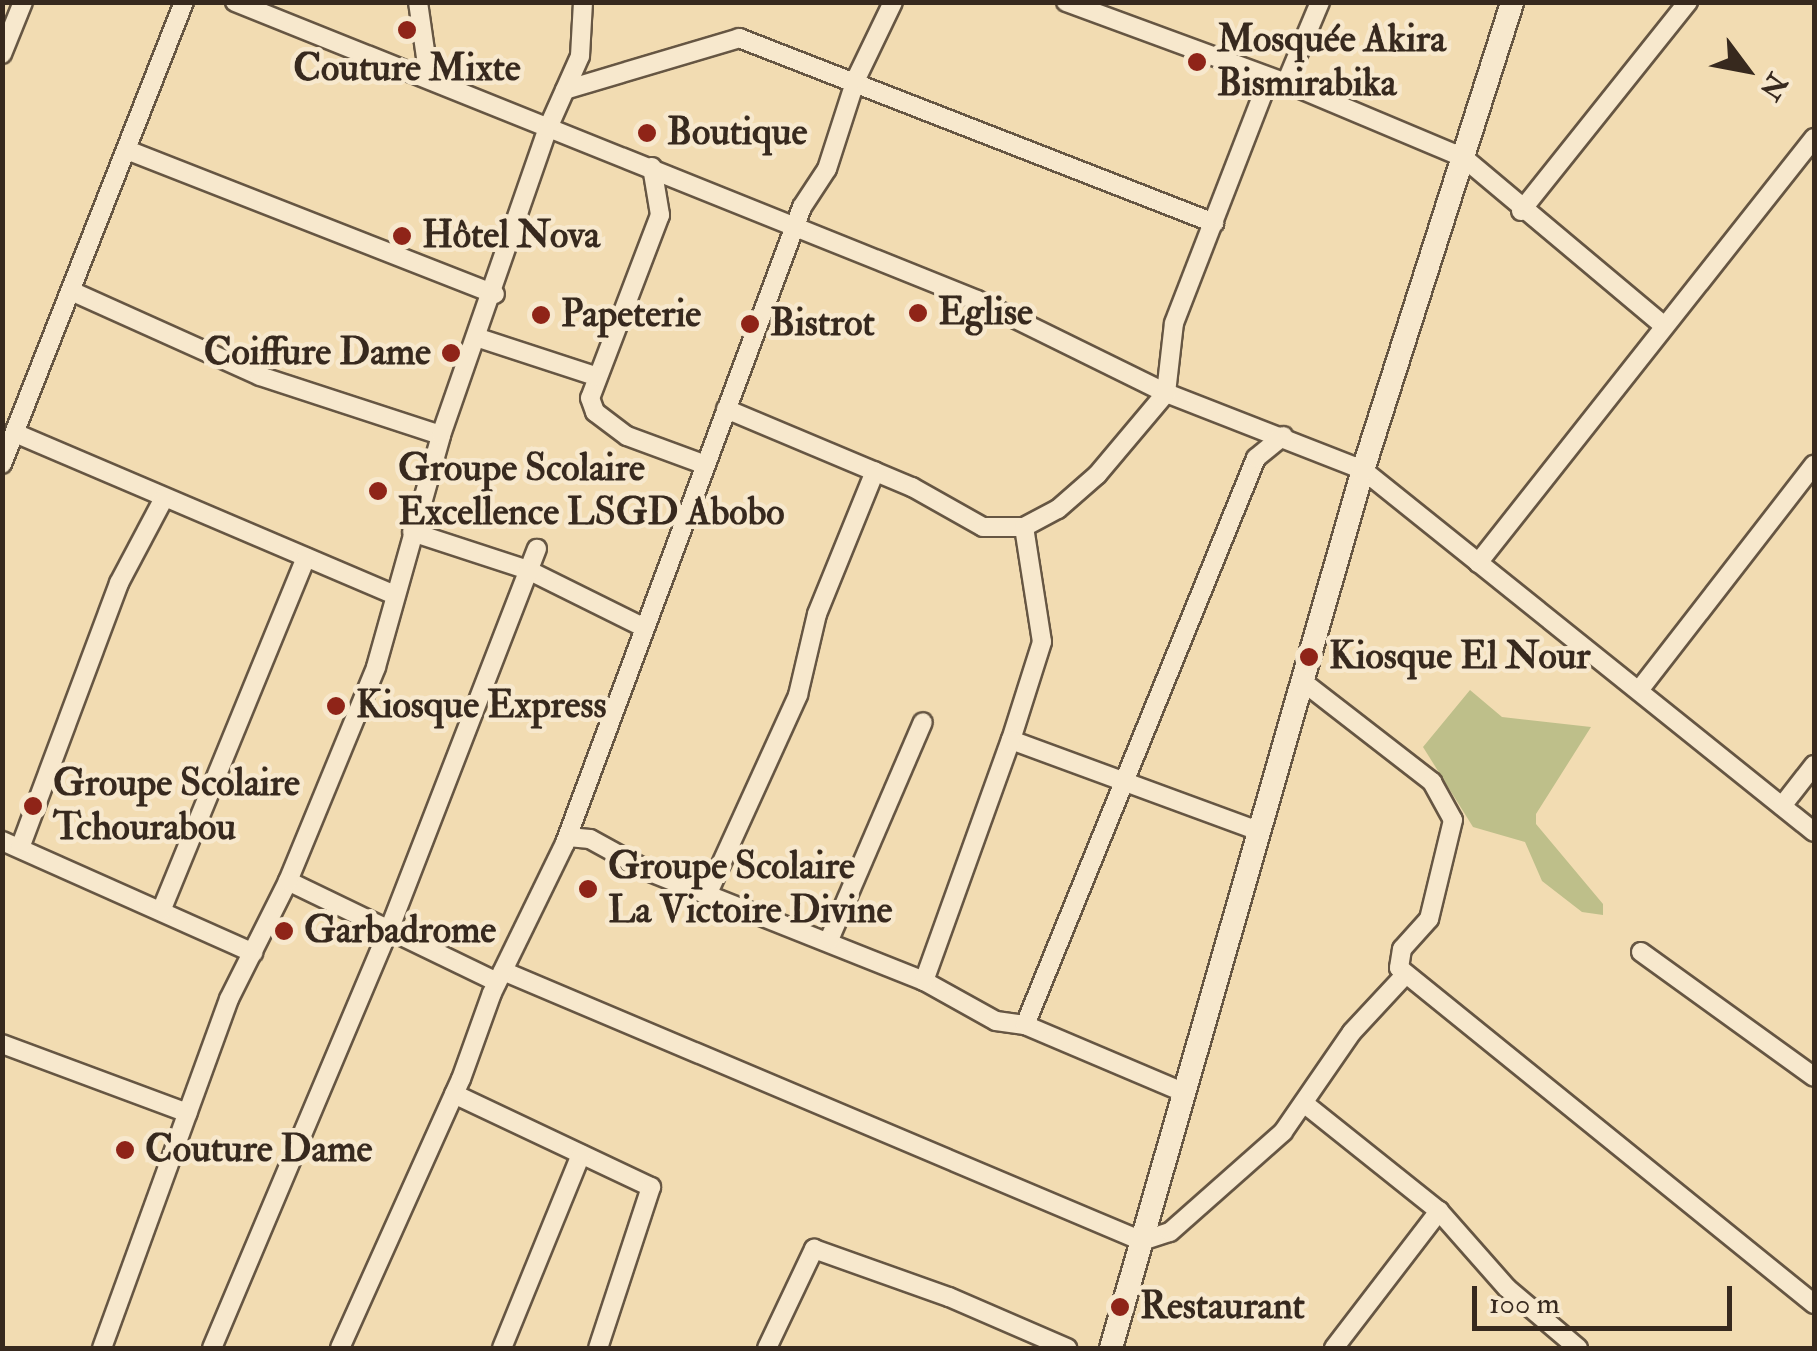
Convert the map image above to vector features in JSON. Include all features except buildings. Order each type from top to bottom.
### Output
[{"type":"street","points":[[2,54],[23,2]]},
{"type":"street","points":[[3,462],[184,2]]},
{"type":"street","points":[[236,2],[652,167],[794,230],[977,300],[1166,393],[1363,470],[1814,832]]},
{"type":"street","points":[[418,2],[429,78]]},
{"type":"street","points":[[102,1348],[188,1113],[376,667],[393,594],[441,435],[496,294],[548,128],[580,56],[583,2]]},
{"type":"street","points":[[340,1348],[454,1094],[500,976],[568,837],[641,626],[794,230],[837,146],[856,80],[893,2]]},
{"type":"street","points":[[1066,2],[1278,81],[1464,158],[1521,211],[1664,326]]},
{"type":"street","points":[[726,409],[875,470],[984,527],[1024,526],[1058,509],[1098,475],[1166,393],[1168,342],[1214,223],[1278,81],[1320,2]]},
{"type":"street","points":[[1110,1348],[1363,470],[1512,2]]},
{"type":"street","points":[[1521,211],[1688,2]]},
{"type":"street","points":[[565,90],[726,37],[856,80],[1214,223]]},
{"type":"street","points":[[1478,563],[1814,138]]},
{"type":"street","points":[[127,150],[496,294]]},
{"type":"street","points":[[652,167],[660,215],[590,398],[605,421],[674,457],[703,464]]},
{"type":"street","points":[[71,291],[260,376],[441,435]]},
{"type":"street","points":[[479,338],[596,376]]},
{"type":"street","points":[[15,433],[393,594]]},
{"type":"street","points":[[1025,1025],[1053,970],[1071,900],[1175,668],[1256,458],[1282,436]]},
{"type":"street","points":[[1640,689],[1814,465]]},
{"type":"street","points":[[707,895],[798,695],[817,614],[875,470]]},
{"type":"street","points":[[164,498],[118,583],[11,844],[253,953]]},
{"type":"street","points":[[924,981],[1042,642],[1024,526]]},
{"type":"street","points":[[412,532],[528,570],[641,626]]},
{"type":"street","points":[[212,1348],[389,930],[537,549]]},
{"type":"street","points":[[160,911],[306,558]]},
{"type":"street","points":[[1302,682],[1432,782],[1453,820],[1429,918],[1398,962],[1405,975],[1814,1304]]},
{"type":"street","points":[[828,940],[923,722]]},
{"type":"street","points":[[1010,740],[1258,831]]},
{"type":"street","points":[[1782,806],[1814,764]]},
{"type":"street","points":[[568,837],[590,839],[707,895],[924,981],[980,1014],[1025,1025],[1185,1093]]},
{"type":"street","points":[[288,882],[389,930],[1142,1241],[1170,1232],[1208,1201],[1306,1104],[1352,1032],[1405,975]]},
{"type":"street","points":[[1641,952],[1814,1078]]},
{"type":"street","points":[[3,1046],[188,1113]]},
{"type":"street","points":[[454,1094],[651,1187],[652,1194],[598,1348]]},
{"type":"street","points":[[1306,1104],[1440,1211],[1507,1288],[1573,1347]]},
{"type":"street","points":[[502,1348],[581,1154]]},
{"type":"street","points":[[1334,1348],[1440,1211]]},
{"type":"street","points":[[767,1348],[814,1249],[1067,1348]]},
{"type":"green space","points":[[1470,690],[1502,717],[1591,727],[1536,814],[1536,824],[1603,904],[1603,915],[1582,912],[1542,881],[1525,842],[1473,827],[1423,747]]},
{"type":"place","name":"Couture Mixte","points":[[407,30]]},
{"type":"place","name":"Mosquée Akira Bismirabika","points":[[1197,62]]},
{"type":"place","name":"Boutique","points":[[647,133]]},
{"type":"place","name":"Hôtel Nova","points":[[402,236]]},
{"type":"place","name":"Eglise","points":[[918,313]]},
{"type":"place","name":"Papeterie","points":[[541,315]]},
{"type":"place","name":"Bistrot","points":[[750,324]]},
{"type":"place","name":"Coiffure Dame","points":[[451,353]]},
{"type":"place","name":"Groupe Scolaire Excellence LSGD Abobo","points":[[378,491]]},
{"type":"place","name":"Kiosque El Nour","points":[[1309,657]]},
{"type":"place","name":"Kiosque Express","points":[[336,706]]},
{"type":"place","name":"Groupe Scolaire Tchourabou","points":[[33,806]]},
{"type":"place","name":"Groupe Scolaire La Victoire Divine","points":[[588,889]]},
{"type":"place","name":"Garbadrome","points":[[284,931]]},
{"type":"place","name":"Couture Dame","points":[[125,1150]]},
{"type":"place","name":"Restaurant","points":[[1120,1307]]}]
